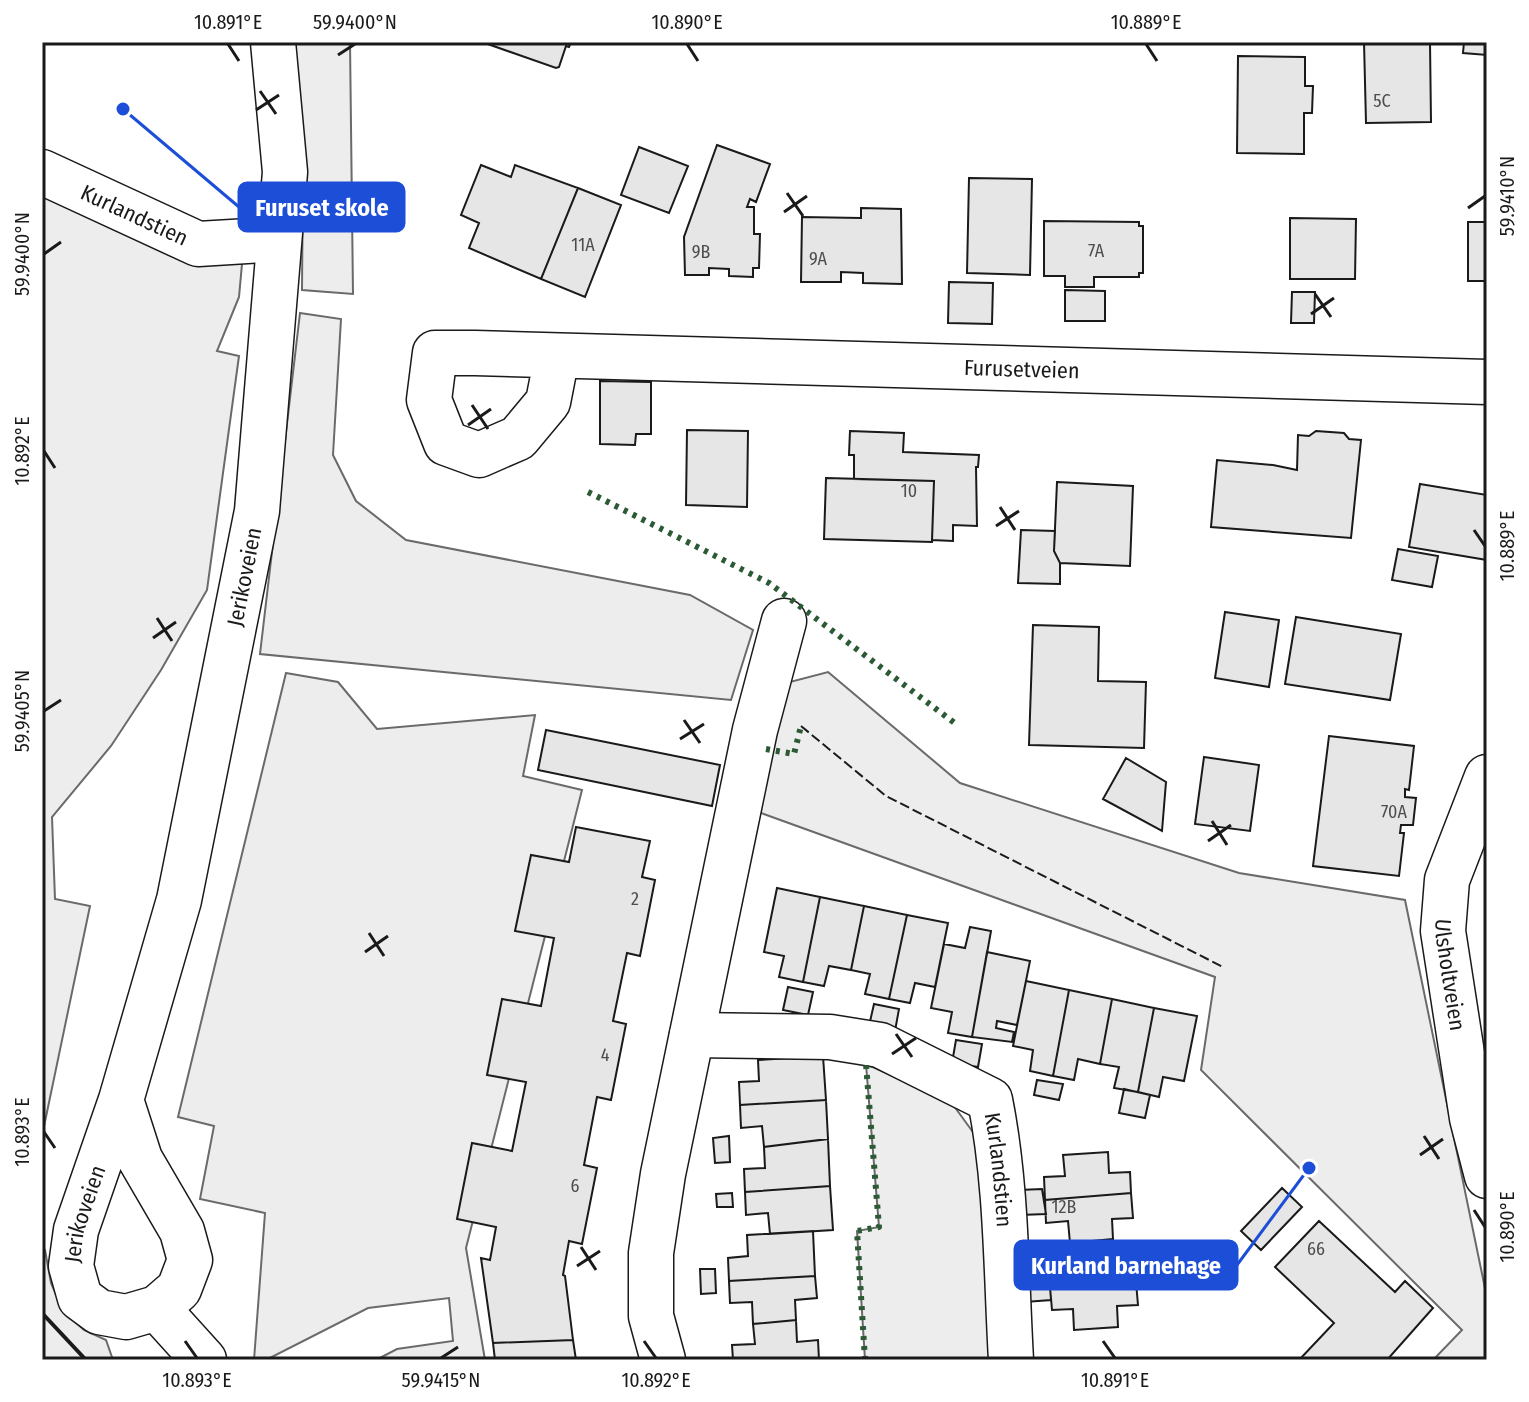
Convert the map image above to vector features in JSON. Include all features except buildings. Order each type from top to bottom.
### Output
[{"type":"street","name":"Jerikoveien","points":[[121,1100],[140,1159],[182,1231],[190,1260],[179,1289],[157,1308],[126,1317],[99,1312],[80,1298],[71,1266],[76,1230],[121,1100],[179,900],[257,511],[285,172],[273,42]]},
{"type":"street","name":"Kurlandstien","points":[[42,172],[198,244],[279,239]]},
{"type":"street","name":"Furusetveien","points":[[557,356],[1487,382]]},
{"type":"street","points":[[663,1360],[651,1316],[651,1253],[663,1174],[755,730],[784,621]]},
{"type":"street","name":"Ulsholtveien","points":[[1487,777],[1447,880],[1443,931],[1472,1118],[1487,1176]]},
{"type":"street","name":"Kurlandstien","points":[[692,1035],[830,1037],[880,1045],[990,1100],[1001,1185],[1011,1360]]},
{"type":"street","points":[[157,1308],[204,1360]]},
{"type":"shaded area","points":[[295,42],[350,42],[353,294],[302,290],[303,163]]},
{"type":"shaded area","points":[[42,172],[244,242],[239,297],[217,351],[239,356],[207,590],[161,670],[111,746],[52,817],[55,899],[90,906],[42,1136]]},
{"type":"shaded area","points":[[300,313],[341,319],[333,455],[356,501],[406,540],[690,595],[753,630],[731,700],[260,654]]},
{"type":"shaded area","points":[[828,672],[960,783],[1239,873],[1405,900],[1487,1298],[1487,1360],[1433,1360],[1462,1330],[1201,1070],[1215,977],[750,809],[786,683]]},
{"type":"shaded area","points":[[286,673],[338,682],[377,729],[535,715],[523,776],[582,790],[466,1248],[485,1360],[376,1360],[397,1349],[453,1341],[449,1298],[368,1308],[266,1360],[254,1360],[265,1213],[200,1199],[214,1126],[178,1117]]},
{"type":"shaded area","points":[[866,1064],[951,1102],[978,1139],[991,1360],[865,1360],[857,1231],[879,1227]]},
{"type":"shaded area","points":[[42,1249],[45,1250],[51,1283],[63,1311],[84,1330],[106,1340],[113,1360],[42,1360]]},
{"type":"hedge","points":[[588,492],[769,583],[956,724]]},
{"type":"hedge","points":[[766,749],[794,754],[801,726]]},
{"type":"hedge","points":[[865,1360],[857,1231],[879,1227],[866,1064]]},
{"type":"fence","points":[[801,726],[886,796],[1223,967]]},
{"type":"wall","points":[[42,1313],[86,1360]]},
{"type":"place","name":"Furuset skole","points":[[123,109]]},
{"type":"place","name":"Kurland barnehage","points":[[1309,1168]]}]
